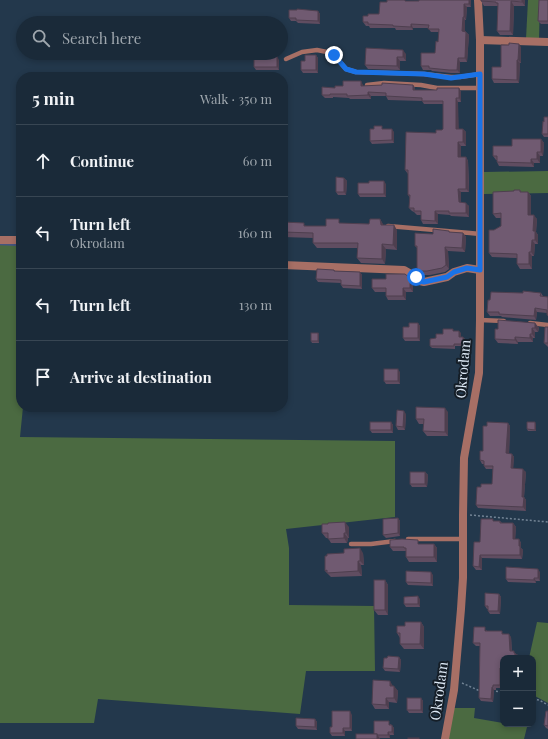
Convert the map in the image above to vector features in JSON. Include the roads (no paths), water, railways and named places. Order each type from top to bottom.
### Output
[{"type":"street","name":"Okrodam","points":[[445,739],[454,690],[461,609],[463,578],[464,458],[479,373],[480,40],[478,0]]},
{"type":"street","points":[[480,40],[548,42]]},
{"type":"street","points":[[0,240],[16,240]]},
{"type":"street","points":[[288,265],[404,270],[420,281],[424,282],[447,277],[454,272],[467,268],[480,270]]},
{"type":"lane","points":[[288,58],[302,52],[317,50],[334,55],[346,69],[356,72],[424,74],[451,78],[480,74]]},
{"type":"lane","points":[[367,85],[421,84],[437,88],[480,88]]},
{"type":"lane","points":[[387,226],[480,234]]},
{"type":"lane","points":[[480,320],[506,321]]},
{"type":"lane","points":[[526,323],[548,325]]},
{"type":"lane","points":[[351,544],[371,544],[408,540],[463,539]]},
{"type":"waterway","points":[[0,244],[16,245]]}]
